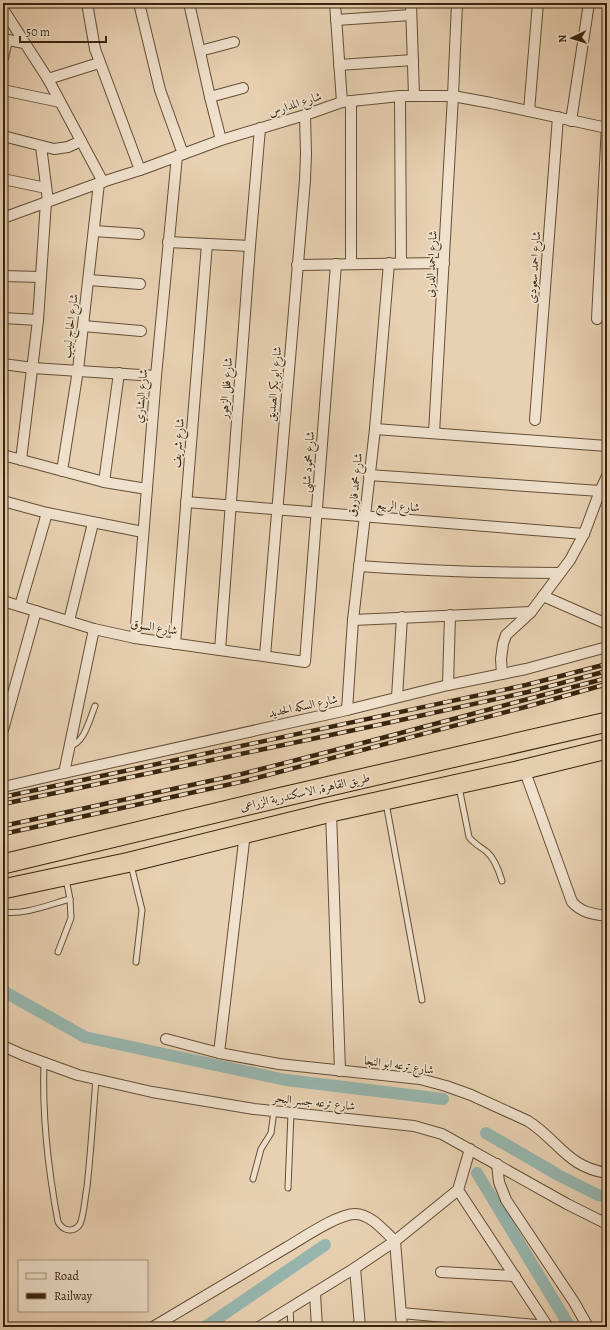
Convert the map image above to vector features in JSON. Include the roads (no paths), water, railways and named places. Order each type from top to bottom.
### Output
[{"type":"highway","name":"طريق القاهرة, الاسكندرية الزراعى","points":[[3,864],[293,794],[607,722]]},
{"type":"highway","name":"طريق القاهرة, الاسكندرية الزراعى","points":[[3,889],[130,862],[331,812],[607,749]]},
{"type":"street","points":[[87,3],[99,63],[140,170]]},
{"type":"street","points":[[139,3],[160,90],[180,155]]},
{"type":"street","points":[[189,3],[221,140]]},
{"type":"street","points":[[334,3],[339,65],[346,102],[351,264]]},
{"type":"street","points":[[411,3],[414,96]]},
{"type":"street","name":"شارع احمد الدربى","points":[[434,433],[457,3]]},
{"type":"street","points":[[529,111],[538,3]]},
{"type":"street","points":[[571,121],[589,3]]},
{"type":"street","points":[[4,8],[24,43],[48,79],[101,182]]},
{"type":"street","points":[[336,20],[411,15]]},
{"type":"street","points":[[3,58],[5,39],[24,43]]},
{"type":"street","points":[[200,51],[234,42]]},
{"type":"street","points":[[339,65],[413,60]]},
{"type":"street","points":[[48,79],[99,63]]},
{"type":"street","points":[[210,97],[243,88]]},
{"type":"street","points":[[3,90],[60,102]]},
{"type":"street","points":[[400,96],[401,263]]},
{"type":"street","name":"شارع المدارس","points":[[3,218],[221,140],[346,102],[400,96],[453,96],[558,117],[571,121],[607,127]]},
{"type":"street","name":"شارع ابو بكر الصديق","points":[[265,656],[305,180],[305,115]]},
{"type":"street","name":"شارع احمد سعودى","points":[[535,420],[558,117]]},
{"type":"street","points":[[597,319],[607,127]]},
{"type":"street","name":"شارع فلل الزهور","points":[[220,650],[260,128]]},
{"type":"street","points":[[3,136],[54,149],[68,147],[81,141]]},
{"type":"street","points":[[21,460],[38,320],[47,202],[41,146]]},
{"type":"street","name":"شارع البشاري","points":[[135,638],[168,242],[180,155]]},
{"type":"street","points":[[3,179],[46,188]]},
{"type":"street","name":"شارع الحاج لبيب","points":[[62,471],[78,370],[101,182]]},
{"type":"street","points":[[94,231],[139,234]]},
{"type":"street","points":[[168,242],[250,246]]},
{"type":"street","name":"شارع شريف","points":[[175,644],[207,244]]},
{"type":"street","name":"شارع محمد فاروق","points":[[347,710],[353,620],[374,429],[389,263]]},
{"type":"street","points":[[297,265],[444,263]]},
{"type":"street","name":"شارع محمود شلبى","points":[[305,662],[336,264]]},
{"type":"street","points":[[3,276],[41,277]]},
{"type":"street","points":[[89,280],[140,284]]},
{"type":"street","points":[[3,318],[38,320]]},
{"type":"street","points":[[83,326],[140,331]]},
{"type":"street","points":[[3,364],[33,368],[156,376]]},
{"type":"street","points":[[104,482],[119,373]]},
{"type":"street","points":[[374,429],[607,446]]},
{"type":"street","points":[[3,455],[104,482],[147,490]]},
{"type":"street","points":[[369,475],[600,491]]},
{"type":"street","points":[[502,674],[501,659],[506,635],[531,612],[570,560],[584,534],[607,476]]},
{"type":"street","points":[[3,501],[47,513],[143,532]]},
{"type":"street","name":"شارع الربيع","points":[[186,502],[584,534]]},
{"type":"street","points":[[20,606],[47,513]]},
{"type":"street","points":[[69,621],[93,523]]},
{"type":"street","points":[[359,566],[400,569],[559,573]]},
{"type":"street","points":[[543,596],[607,624]]},
{"type":"street","name":"شارع السوق","points":[[3,601],[94,629],[135,638],[305,662]]},
{"type":"street","points":[[3,730],[36,611]]},
{"type":"street","points":[[353,620],[531,612]]},
{"type":"street","points":[[448,686],[450,615]]},
{"type":"street","points":[[397,698],[402,617]]},
{"type":"street","points":[[64,773],[94,629]]},
{"type":"street","name":"شارع السكه الحديد","points":[[3,787],[347,710],[502,674],[607,647]]},
{"type":"street","points":[[524,769],[572,902],[583,912],[607,916]]},
{"type":"street","points":[[331,812],[340,1071]]},
{"type":"street","points":[[219,1054],[245,833]]},
{"type":"street","name":"شارع ترعه ابو النجا","points":[[166,1039],[219,1054],[279,1064],[420,1079],[446,1086],[471,1095],[528,1121],[536,1126],[567,1156],[596,1172],[607,1173]]},
{"type":"street","name":"شارع ترعه جسر البحر","points":[[3,1046],[78,1075],[152,1092],[254,1109],[414,1126],[442,1134],[607,1224]]},
{"type":"street","points":[[259,1327],[314,1294],[395,1241],[458,1190],[470,1149]]},
{"type":"street","points":[[497,1164],[499,1182],[506,1200],[574,1302],[588,1327]]},
{"type":"street","points":[[458,1190],[548,1327]]},
{"type":"street","points":[[152,1327],[309,1235],[338,1219],[356,1214],[366,1217],[375,1223],[395,1241],[402,1327]]},
{"type":"street","points":[[355,1268],[360,1327]]},
{"type":"street","points":[[441,1272],[515,1276]]},
{"type":"street","points":[[314,1294],[317,1327]]},
{"type":"street","points":[[401,1313],[548,1327]]},
{"type":"lane","points":[[69,746],[76,745],[81,740],[94,706]]},
{"type":"lane","points":[[458,784],[469,837],[474,844],[488,854],[496,865],[502,881]]},
{"type":"lane","points":[[385,800],[422,1000]]},
{"type":"lane","points":[[130,862],[142,910],[136,962]]},
{"type":"lane","points":[[58,952],[70,923],[70,899],[66,876]]},
{"type":"lane","points":[[3,912],[20,912],[70,899]]},
{"type":"lane","points":[[44,1063],[44,1125],[49,1172],[58,1222],[64,1229],[69,1230],[74,1230],[80,1222],[86,1195],[96,1079]]},
{"type":"lane","points":[[253,1178],[261,1149],[271,1133],[274,1111]]},
{"type":"lane","points":[[288,1188],[291,1113]]},
{"type":"lane","points":[[290,1308],[291,1327]]},
{"type":"waterway","points":[[3,991],[85,1037],[286,1080],[443,1099]]},
{"type":"waterway","points":[[486,1133],[560,1176],[598,1195],[607,1197]]},
{"type":"waterway","points":[[477,1173],[570,1327]]},
{"type":"waterway","points":[[205,1327],[325,1245]]},
{"type":"railway","points":[[3,797],[526,685],[607,664]]},
{"type":"railway","points":[[3,804],[528,692],[607,671]]},
{"type":"railway","points":[[3,826],[242,774],[607,678]]},
{"type":"railway","points":[[3,834],[245,781],[607,684]]}]
